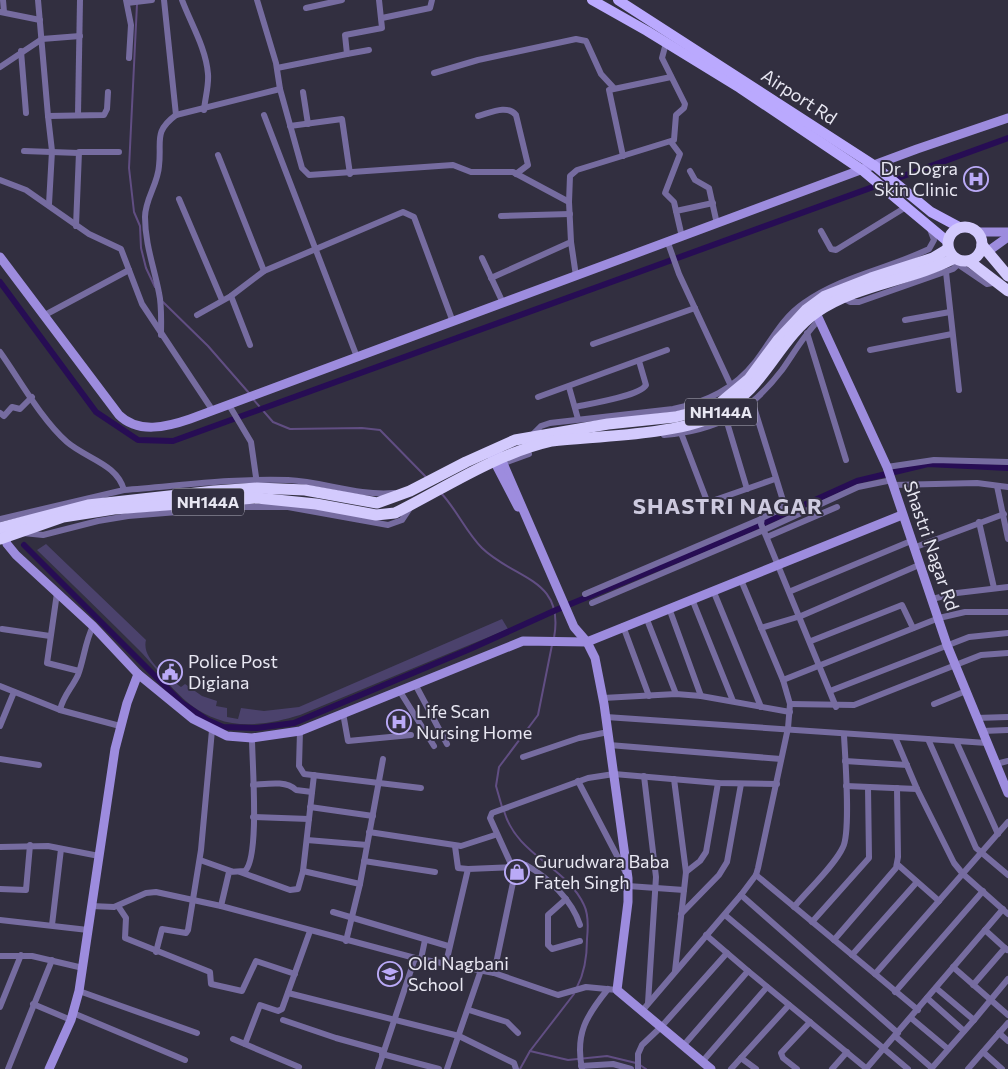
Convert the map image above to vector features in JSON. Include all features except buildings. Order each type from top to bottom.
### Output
[{"type":"highway","points":[[959,227],[966,226],[978,232],[985,249],[1008,290]]},
{"type":"highway","name":"NH144A","points":[[956,256],[951,233],[959,227]]},
{"type":"highway","name":"NH144A","points":[[2,533],[88,505],[305,490],[377,503],[443,480],[497,456],[531,436],[675,417],[720,403],[749,380],[778,340],[806,310],[825,296],[871,278],[933,258],[956,256],[976,258],[985,249]]},
{"type":"highway","points":[[956,256],[1003,279]]},
{"type":"highway","name":"NH144A","points":[[497,456],[552,441],[677,428],[714,417],[749,390],[768,369],[790,338],[843,298],[943,264],[956,256]]},
{"type":"highway","name":"NH144A","points":[[2,533],[20,532],[64,517],[114,509],[257,493],[376,515],[395,513],[415,503],[443,480]]},
{"type":"main road","points":[[592,0],[740,88],[862,170],[928,225],[956,256]]},
{"type":"main road","name":"Airport Rd","points":[[618,0],[875,166],[931,212],[959,227]]},
{"type":"street","points":[[3,0],[2,12],[40,20]]},
{"type":"street","points":[[38,0],[52,151],[49,204]]},
{"type":"street","points":[[78,114],[80,0]]},
{"type":"street","points":[[129,58],[131,25],[127,2],[152,0]]},
{"type":"street","points":[[164,0],[176,115]]},
{"type":"street","points":[[182,0],[201,46],[207,68],[208,83],[204,110]]},
{"type":"street","points":[[257,0],[304,172],[315,176],[446,165],[457,166],[472,172],[508,171],[569,202]]},
{"type":"street","points":[[306,8],[342,0]]},
{"type":"street","points":[[347,54],[346,34],[381,28],[382,18],[379,0]]},
{"type":"street","points":[[382,18],[430,8],[432,0]]},
{"type":"street","points":[[0,67],[42,38],[80,36]]},
{"type":"street","points":[[434,73],[478,60],[576,39],[586,41],[601,74],[613,87]]},
{"type":"street","points":[[576,276],[571,242],[569,202],[572,173],[671,142],[675,139],[676,115],[684,108],[685,104],[662,58],[666,43]]},
{"type":"street","points":[[277,68],[369,50]]},
{"type":"street","points":[[21,51],[26,113]]},
{"type":"street","points":[[623,156],[608,92],[613,87],[671,77]]},
{"type":"street","points":[[162,335],[160,295],[148,252],[145,217],[149,197],[159,170],[160,131],[176,115],[204,110],[280,89]]},
{"type":"street","points":[[48,116],[104,114],[107,109],[108,92]]},
{"type":"street","points":[[303,92],[308,124]]},
{"type":"street","points":[[478,116],[505,109],[514,112],[528,163],[527,167],[516,174]]},
{"type":"street","points":[[264,114],[314,250],[357,357]]},
{"type":"street","points":[[290,126],[340,118],[342,120],[350,174]]},
{"type":"street","points":[[0,257],[43,316],[125,420],[142,426],[157,427],[182,422],[231,406],[576,276],[669,247],[682,237],[967,131],[1008,118]]},
{"type":"street","points":[[671,142],[680,154],[665,193],[674,202],[682,237]]},
{"type":"street","points":[[24,151],[119,152]]},
{"type":"street","points":[[76,226],[79,152]]},
{"type":"street","points":[[218,154],[264,271]]},
{"type":"street","points":[[690,171],[695,180],[710,188],[717,224]]},
{"type":"street","points":[[0,180],[26,190],[49,204],[76,226],[121,249],[142,304],[213,411]]},
{"type":"street","points":[[179,199],[222,300]]},
{"type":"street","points":[[676,210],[713,203]]},
{"type":"street","points":[[822,231],[831,249],[836,250],[906,208]]},
{"type":"street","points":[[197,314],[231,296],[264,271],[403,212],[411,214],[416,223],[453,322]]},
{"type":"street","points":[[501,216],[570,214]]},
{"type":"street","points":[[531,436],[541,426],[578,419],[690,406],[716,396],[731,386],[756,361],[776,330],[805,302],[840,282],[929,249],[934,240],[928,225]]},
{"type":"street","points":[[978,232],[1008,232]]},
{"type":"street","points":[[985,249],[1008,237]]},
{"type":"street","points":[[491,278],[571,242]]},
{"type":"street","points":[[669,247],[731,386]]},
{"type":"street","points":[[956,256],[946,272],[959,390]]},
{"type":"street","points":[[482,258],[503,303]]},
{"type":"street","points":[[43,316],[129,270]]},
{"type":"street","points":[[843,298],[850,302],[859,302],[946,272]]},
{"type":"street","points":[[231,296],[250,345]]},
{"type":"street","points":[[593,344],[695,308]]},
{"type":"street","points":[[905,320],[950,312]]},
{"type":"street","points":[[631,1069],[580,1063],[578,1046],[585,1022],[612,989],[628,882],[606,716],[595,658],[587,642],[574,627],[568,616],[497,456],[553,447],[681,433],[706,428],[753,404],[783,368],[818,316]]},
{"type":"street","name":"Shastri Nagar Rd","points":[[818,316],[890,476],[947,645],[1007,790]]},
{"type":"street","points":[[807,334],[846,460]]},
{"type":"street","points":[[870,350],[952,334]]},
{"type":"street","points":[[538,397],[667,350]]},
{"type":"street","points":[[0,352],[60,436],[78,450],[115,472],[124,490]]},
{"type":"street","points":[[575,407],[620,397],[645,388],[646,382],[639,361]]},
{"type":"street","points":[[569,387],[578,419]]},
{"type":"street","points":[[0,413],[4,416],[12,407],[20,410],[32,397]]},
{"type":"street","points":[[592,603],[762,525],[784,508],[753,404]]},
{"type":"street","points":[[231,406],[253,450],[257,493],[124,490],[0,520],[2,533],[16,555],[93,626],[138,674],[193,720],[227,736],[252,738],[300,731],[517,643],[542,640],[587,642],[902,515]]},
{"type":"street","points":[[726,419],[747,489]]},
{"type":"street","points":[[681,433],[707,501],[775,479]]},
{"type":"street","points":[[585,594],[864,485],[934,460],[1008,462]]},
{"type":"street","points":[[890,476],[1008,487]]},
{"type":"street","points":[[997,486],[1008,539]]},
{"type":"street","points":[[767,537],[837,508]]},
{"type":"street","points":[[791,591],[912,544],[1004,514]]},
{"type":"street","points":[[979,522],[994,588]]},
{"type":"street","points":[[762,525],[791,591],[836,707]]},
{"type":"street","points":[[761,628],[800,616],[919,565]]},
{"type":"street","points":[[645,1007],[706,934],[725,915],[756,875],[777,784],[788,728],[790,704],[783,680],[741,580]]},
{"type":"street","points":[[932,599],[1008,587]]},
{"type":"street","points":[[713,590],[761,707]]},
{"type":"street","points":[[57,593],[50,636],[48,664],[79,671]]},
{"type":"street","points":[[692,599],[733,701]]},
{"type":"street","points":[[811,641],[902,605],[913,628]]},
{"type":"street","points":[[669,608],[701,696]]},
{"type":"street","points":[[783,680],[939,618],[965,612],[1008,612]]},
{"type":"street","points":[[646,617],[676,694]]},
{"type":"street","points":[[60,710],[64,696],[79,671],[85,643],[93,626]]},
{"type":"street","points":[[623,626],[649,696]]},
{"type":"street","points":[[2,629],[50,636]]},
{"type":"street","points":[[830,691],[947,645],[982,634],[1008,633]]},
{"type":"street","points":[[790,704],[836,707],[861,704],[986,653],[1008,653]]},
{"type":"street","points":[[49,1069],[72,1016],[79,992],[120,726],[138,674]]},
{"type":"street","points":[[415,684],[447,744]]},
{"type":"street","points":[[0,686],[60,710],[120,726]]},
{"type":"street","points":[[399,690],[434,746]]},
{"type":"street","points":[[934,704],[966,691]]},
{"type":"street","points":[[0,726],[14,692]]},
{"type":"street","points":[[603,698],[676,694],[733,701],[790,712]]},
{"type":"street","points":[[343,713],[348,741],[412,735]]},
{"type":"street","points":[[606,716],[987,743]]},
{"type":"street","points":[[979,724],[1008,717]]},
{"type":"street","points":[[979,724],[1008,730]]},
{"type":"street","points":[[156,952],[162,929],[188,932],[200,860],[212,730]]},
{"type":"street","points":[[300,731],[301,771],[314,775],[421,788]]},
{"type":"street","points":[[523,757],[579,738],[608,732]]},
{"type":"street","points":[[794,907],[843,848],[846,836],[844,734]]},
{"type":"street","points":[[706,934],[866,1069],[985,930],[1005,911],[962,874],[950,856],[917,789],[895,737]]},
{"type":"street","points":[[240,872],[248,868],[252,857],[252,738]]},
{"type":"street","points":[[928,739],[967,831],[982,853],[1008,875]]},
{"type":"street","points":[[956,741],[998,834]]},
{"type":"street","points":[[609,745],[781,759]]},
{"type":"street","points":[[0,759],[39,765]]},
{"type":"street","points":[[346,941],[360,884],[383,759]]},
{"type":"street","points":[[845,761],[907,766]]},
{"type":"street","points":[[996,764],[1008,761]]},
{"type":"street","points":[[494,973],[514,877],[513,867],[495,835],[490,818],[494,811],[578,781],[614,774],[718,783],[777,784]]},
{"type":"street","points":[[200,860],[294,890],[298,889],[303,871],[314,775]]},
{"type":"street","points":[[644,776],[656,888],[645,1007]]},
{"type":"street","points":[[674,779],[686,872],[675,971]]},
{"type":"street","points":[[578,781],[628,882]]},
{"type":"street","points":[[686,872],[706,852],[718,783]]},
{"type":"street","points":[[253,784],[289,784],[296,790],[312,792]]},
{"type":"street","points":[[681,914],[719,875],[727,862],[741,784]]},
{"type":"street","points":[[846,786],[917,789]]},
{"type":"street","points":[[812,922],[869,858],[868,787]]},
{"type":"street","points":[[834,940],[893,872],[897,864],[896,788]]},
{"type":"street","points":[[310,807],[373,816]]},
{"type":"street","points":[[253,817],[309,819]]},
{"type":"street","points":[[875,974],[1008,822]]},
{"type":"street","points":[[369,832],[455,846],[466,845],[495,835]]},
{"type":"street","points":[[306,840],[367,845]]},
{"type":"street","points":[[0,846],[61,849],[99,856]]},
{"type":"street","points":[[0,889],[26,890],[30,846]]},
{"type":"street","points":[[455,846],[458,868],[513,867],[519,864],[530,867],[552,884],[566,899],[580,925]]},
{"type":"street","points":[[52,924],[61,849]]},
{"type":"street","points":[[364,861],[435,872]]},
{"type":"street","points":[[897,864],[939,901]]},
{"type":"street","points":[[446,963],[448,946],[468,869]]},
{"type":"street","points":[[221,906],[227,878],[231,871]]},
{"type":"street","points":[[303,871],[360,884]]},
{"type":"street","points":[[756,875],[918,1010]]},
{"type":"street","points":[[628,882],[656,888],[684,890]]},
{"type":"street","points":[[852,955],[917,882]]},
{"type":"street","points":[[895,992],[983,891]]},
{"type":"street","points":[[91,906],[118,906],[150,892],[193,899],[346,941],[494,973],[558,996],[586,987],[612,989],[645,1007],[661,1027],[710,1069]]},
{"type":"street","points":[[741,895],[896,1034],[931,1068],[1008,979]]},
{"type":"street","points":[[566,899],[548,915],[548,945],[552,948],[580,941]]},
{"type":"street","points":[[118,906],[126,918],[125,938],[210,972],[211,984],[240,992],[244,990],[256,961],[295,974]]},
{"type":"street","points":[[333,912],[448,946]]},
{"type":"street","points":[[725,915],[908,1069]]},
{"type":"street","points":[[0,920],[52,924],[88,930]]},
{"type":"street","points":[[973,985],[1006,949],[985,930]]},
{"type":"street","points":[[245,1044],[258,1006],[262,1004],[280,1010],[310,931]]},
{"type":"street","points":[[378,1069],[393,1020],[425,940]]},
{"type":"street","points":[[638,1069],[637,1059],[642,1045],[661,1027],[727,953]]},
{"type":"street","points":[[0,956],[21,955],[52,960],[82,968]]},
{"type":"street","points":[[0,1007],[21,955]]},
{"type":"street","points":[[8,1069],[52,960]]},
{"type":"street","points":[[953,967],[1008,1015]]},
{"type":"street","points":[[447,1069],[482,970]]},
{"type":"street","points":[[683,1046],[748,971]]},
{"type":"street","points":[[702,1062],[767,987]]},
{"type":"street","points":[[936,988],[974,1020]]},
{"type":"street","points":[[79,992],[197,1033]]},
{"type":"street","points":[[288,993],[459,1036],[514,1063],[516,1069]]},
{"type":"street","points":[[927,998],[964,1031]]},
{"type":"street","points":[[33,1004],[72,1016],[185,1060]]},
{"type":"street","points":[[731,1069],[789,1005]]},
{"type":"street","points":[[469,1010],[507,1022],[518,1033]]},
{"type":"street","points":[[911,1018],[948,1050]]},
{"type":"street","points":[[283,1020],[439,1069]]},
{"type":"street","points":[[797,1069],[783,1058],[781,1053],[810,1022]]},
{"type":"street","points":[[969,1069],[1008,1023]]},
{"type":"street","points":[[999,1033],[1008,1040]]},
{"type":"street","points":[[233,1039],[300,1068]]},
{"type":"street","points":[[832,1069],[846,1052]]},
{"type":"street","points":[[983,1052],[1002,1069]]},
{"type":"street","points":[[741,1058],[756,1069]]},
{"type":"shaded area","points":[[46,544],[146,640],[148,654],[151,661],[157,667],[181,687],[185,684],[202,696],[217,701],[216,706],[227,708],[227,717],[238,719],[241,708],[264,711],[299,707],[502,619],[508,629],[300,715],[258,724],[237,724],[204,714],[173,689],[138,649],[37,550]]},
{"type":"waterway","points":[[137,4],[129,168],[134,212],[140,226],[141,248],[146,268],[155,287]]},
{"type":"waterway","points":[[0,282],[96,412],[138,440],[173,441],[1008,138]]},
{"type":"waterway","points":[[163,302],[208,346],[249,393]]},
{"type":"waterway","points":[[253,399],[273,422],[290,429],[362,428],[380,430],[426,477]]},
{"type":"waterway","points":[[24,545],[182,703],[207,720],[223,727],[257,728],[294,723],[470,649],[556,610],[731,538],[857,481],[928,464],[1008,468]]},
{"type":"waterway","points":[[441,493],[482,548],[495,559],[534,582],[545,592],[552,603],[555,618],[554,638]]},
{"type":"waterway","points":[[502,807],[496,786],[499,767],[538,715],[552,645]]},
{"type":"waterway","points":[[504,811],[510,826],[519,839],[566,880],[584,905],[588,922],[587,952],[584,970],[577,987]]},
{"type":"waterway","points":[[520,1069],[530,1051],[574,994]]},
{"type":"waterway","points":[[530,1051],[568,1060],[607,1056],[636,1063]]},
{"type":"waterway","points":[[640,1065],[646,1069]]},
{"type":"place","name":"Dr. Dogra Skin Clinic","points":[[976,179]]},
{"type":"place","name":"Police Post Digiana","points":[[170,672]]},
{"type":"place","name":"Life Scan Nursing Home","points":[[399,722]]},
{"type":"place","name":"Gurudwara Baba Fateh Singh","points":[[517,872]]},
{"type":"place","name":"Old Nagbani School","points":[[390,974]]},
{"type":"district","name":"SHASTRI NAGAR","points":[[728,506]]}]
